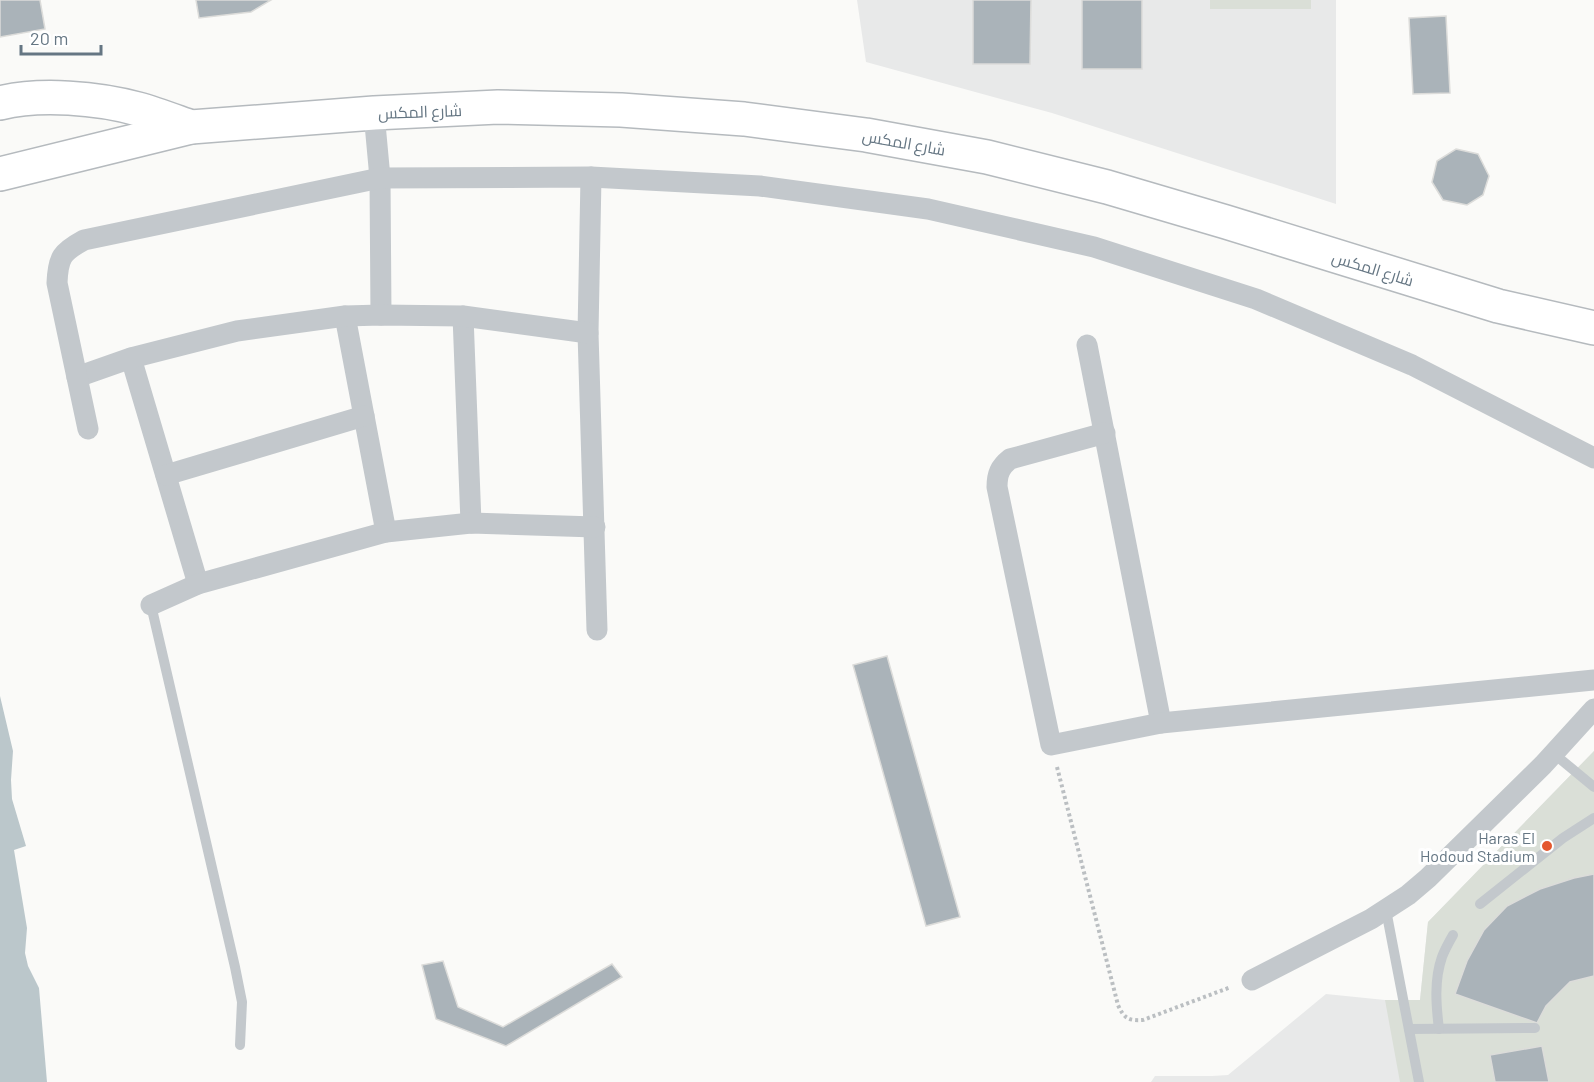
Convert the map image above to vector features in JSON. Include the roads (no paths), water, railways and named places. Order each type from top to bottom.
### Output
[{"type":"main road","name":"شارع المكس","points":[[0,103],[18,99],[77,98],[138,109],[191,127]]},
{"type":"main road","name":"شارع المكس","points":[[0,174],[191,127],[374,113],[498,107],[621,110],[744,119],[866,135],[987,157],[1107,187],[1498,306],[1594,328]]},
{"type":"street","points":[[374,113],[380,178],[381,315]]},
{"type":"street","points":[[591,177],[588,333],[597,630]]},
{"type":"street","points":[[88,429],[57,283],[58,264],[68,249],[84,240],[380,178],[591,177],[760,186],[928,209],[1094,247],[1256,299],[1392,356],[1594,458]]},
{"type":"street","points":[[77,377],[131,358],[237,331],[345,316],[463,316],[588,333]]},
{"type":"street","points":[[345,316],[386,532]]},
{"type":"street","points":[[463,316],[471,523]]},
{"type":"street","points":[[1087,345],[1161,723]]},
{"type":"street","points":[[131,358],[198,584]]},
{"type":"street","points":[[166,475],[364,416]]},
{"type":"street","points":[[1105,433],[1010,459],[997,475],[1052,746],[1161,723],[1594,680]]},
{"type":"street","points":[[151,605],[198,584],[386,532],[471,523],[595,527]]},
{"type":"street","points":[[1252,980],[1386,910],[1428,878],[1588,720]]},
{"type":"lane","points":[[151,605],[235,967],[242,1002],[240,1044]]},
{"type":"lane","points":[[1553,753],[1594,787]]},
{"type":"lane","points":[[1480,904],[1563,838],[1594,818]]},
{"type":"lane","points":[[1386,910],[1419,1082]]},
{"type":"lane","points":[[1439,1029],[1436,1005],[1437,980],[1442,957],[1453,935]]},
{"type":"lane","points":[[1409,1029],[1535,1028]]},
{"type":"place","name":"Haras El Hodoud Stadium","points":[[1547,846]]}]
